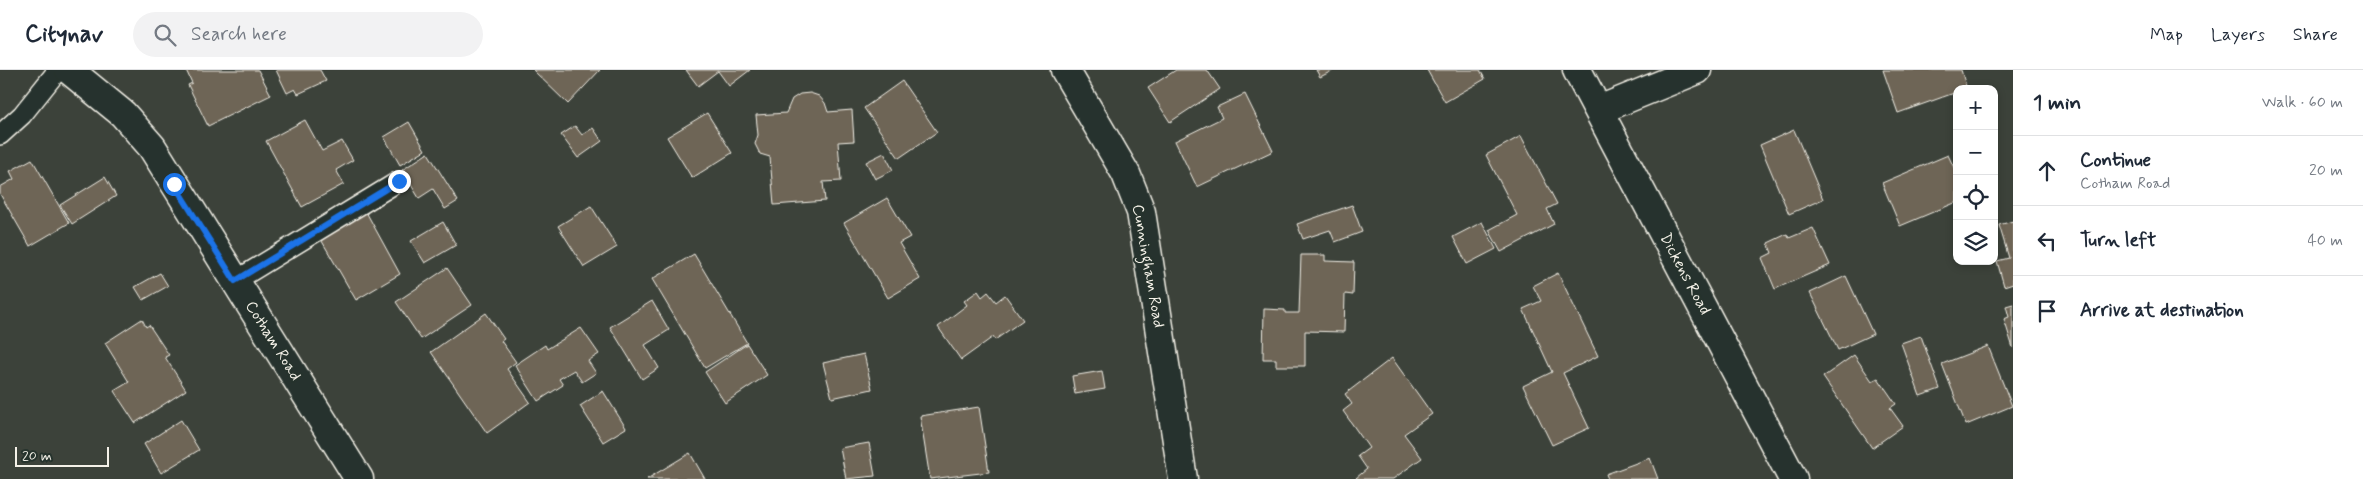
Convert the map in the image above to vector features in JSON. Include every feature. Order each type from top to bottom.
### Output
[{"type":"street","name":"Cotham Road","points":[[69,70],[122,114],[152,147],[359,479]]},
{"type":"street","name":"Cunningham Road","points":[[1065,70],[1126,174],[1141,212],[1183,479]]},
{"type":"street","name":"Dickens Road","points":[[1577,70],[1793,479]]},
{"type":"street","points":[[1599,110],[1697,70]]},
{"type":"lane","points":[[0,135],[22,115],[58,70]]},
{"type":"lane","points":[[235,281],[399,181]]},
{"type":"building","points":[[186,70],[258,70],[271,95],[208,126],[188,85],[192,83]]},
{"type":"building","points":[[276,70],[320,70],[326,81],[298,94],[295,89],[287,93]]},
{"type":"building","points":[[533,70],[600,70],[568,104]]},
{"type":"building","points":[[686,70],[750,70],[729,86],[718,71],[698,86]]},
{"type":"building","points":[[1176,70],[1207,70],[1220,89],[1170,122],[1148,88]]},
{"type":"building","points":[[1316,70],[1334,70],[1320,77]]},
{"type":"building","points":[[1427,70],[1480,70],[1485,79],[1445,102]]},
{"type":"building","points":[[1883,70],[1961,70],[1966,85],[1953,85],[1953,93],[1898,113]]},
{"type":"building","points":[[902,81],[937,132],[899,158],[864,108]]},
{"type":"building","points":[[810,93],[819,96],[825,103],[828,112],[852,110],[854,141],[838,142],[841,181],[823,182],[825,201],[774,205],[770,157],[760,154],[755,144],[758,135],[756,115],[786,113],[792,99],[800,94]]},
{"type":"building","points":[[1245,94],[1273,151],[1197,187],[1175,141],[1222,118],[1217,107]]},
{"type":"building","points":[[707,113],[732,153],[692,178],[667,137]]},
{"type":"building","points":[[305,120],[322,151],[342,141],[353,160],[336,170],[344,184],[302,207],[266,141]]},
{"type":"building","points":[[409,122],[425,150],[400,165],[384,137]]},
{"type":"building","points":[[575,126],[582,135],[593,128],[602,141],[578,158],[561,135]]},
{"type":"building","points":[[1794,130],[1823,199],[1789,214],[1760,145]]},
{"type":"building","points":[[1521,136],[1557,204],[1547,209],[1554,224],[1501,252],[1489,230],[1517,215],[1486,155]]},
{"type":"building","points":[[428,153],[458,201],[445,209],[433,189],[419,198],[402,170]]},
{"type":"building","points":[[884,153],[893,170],[875,179],[866,162]]},
{"type":"building","points":[[1948,155],[1953,166],[1953,204],[1900,226],[1882,183]]},
{"type":"building","points":[[32,159],[69,223],[30,246],[0,194],[0,187],[14,179],[10,171]]},
{"type":"building","points":[[105,177],[116,196],[72,224],[60,205]]},
{"type":"building","points":[[887,198],[910,237],[899,243],[920,279],[888,298],[844,223]]},
{"type":"building","points":[[1352,205],[1362,232],[1335,242],[1330,230],[1303,239],[1297,224]]},
{"type":"building","points":[[591,206],[617,247],[584,267],[558,226]]},
{"type":"building","points":[[365,210],[400,274],[356,300],[319,236]]},
{"type":"building","points":[[2013,221],[2013,283],[2004,286],[1998,261],[2009,258],[1999,225]]},
{"type":"building","points":[[443,222],[456,245],[425,263],[411,241]]},
{"type":"building","points":[[1482,222],[1496,249],[1467,264],[1453,237]]},
{"type":"building","points":[[1813,228],[1830,265],[1775,289],[1762,258],[1772,253],[1768,243],[1787,234],[1789,238]]},
{"type":"building","points":[[694,254],[747,343],[705,368],[652,279]]},
{"type":"building","points":[[1301,255],[1325,255],[1325,261],[1354,262],[1353,295],[1345,294],[1344,332],[1305,331],[1305,366],[1276,366],[1276,359],[1263,359],[1264,309],[1285,310],[1285,313],[1299,313]]},
{"type":"building","points":[[447,268],[472,305],[421,339],[396,302]]},
{"type":"building","points":[[160,273],[168,286],[143,300],[135,287]]},
{"type":"building","points":[[1558,273],[1598,356],[1563,373],[1589,428],[1552,445],[1523,386],[1552,372],[1523,309],[1541,301],[1533,286]]},
{"type":"building","points":[[1846,276],[1873,334],[1838,350],[1810,293]]},
{"type":"building","points":[[978,291],[982,297],[988,292],[996,302],[1005,295],[1023,320],[995,340],[993,337],[961,360],[938,327],[967,305],[964,301]]},
{"type":"building","points":[[652,301],[669,330],[645,345],[659,368],[642,379],[610,327]]},
{"type":"building","points":[[2013,304],[2013,348],[2004,319],[2009,317],[2006,306]]},
{"type":"building","points":[[486,313],[504,339],[501,341],[516,362],[507,369],[530,402],[487,433],[431,352]]},
{"type":"building","points":[[142,319],[146,327],[149,325],[169,355],[165,357],[186,390],[135,423],[114,391],[129,382],[105,343]]},
{"type":"building","points":[[581,328],[599,354],[588,361],[596,373],[582,382],[574,370],[559,379],[563,385],[538,401],[515,365],[545,345],[547,349]]},
{"type":"building","points":[[1921,336],[1940,389],[1920,396],[1901,343]]},
{"type":"building","points":[[747,344],[767,375],[725,403],[705,372]]},
{"type":"building","points":[[1988,346],[2012,406],[1966,425],[1942,364]]},
{"type":"building","points":[[864,354],[872,389],[832,398],[823,363]]},
{"type":"building","points":[[1854,355],[1872,381],[1878,378],[1896,404],[1890,408],[1903,426],[1872,448],[1823,377]]},
{"type":"building","points":[[1392,358],[1432,414],[1404,434],[1422,458],[1393,479],[1357,479],[1367,469],[1358,456],[1369,448],[1343,411],[1352,404],[1345,394]]},
{"type":"building","points":[[1102,371],[1105,389],[1075,394],[1072,376]]},
{"type":"building","points":[[603,391],[626,428],[603,442],[580,406]]},
{"type":"building","points":[[979,407],[989,472],[930,479],[920,416]]},
{"type":"building","points":[[181,420],[199,450],[161,473],[144,444]]},
{"type":"building","points":[[869,443],[875,476],[846,479],[840,448]]},
{"type":"building","points":[[690,453],[705,479],[647,479]]},
{"type":"building","points":[[1650,458],[1658,479],[1608,479],[1606,474]]},
{"type":"route","points":[[174,184],[235,281],[399,181]]}]
